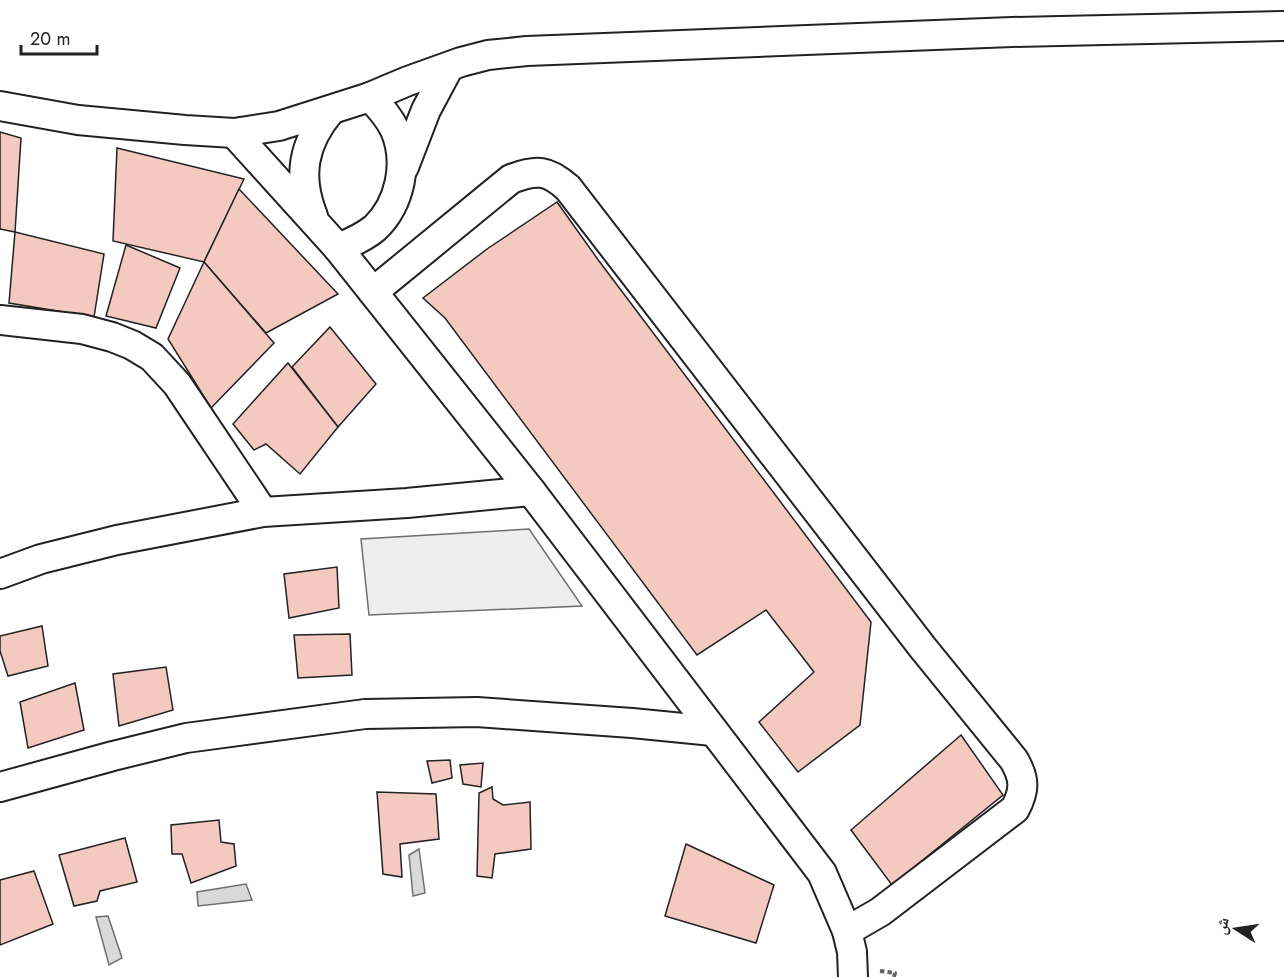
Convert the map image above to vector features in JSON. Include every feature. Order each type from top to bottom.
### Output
[{"type":"street","points":[[0,106],[78,120],[234,133],[279,126],[370,98],[408,81],[488,55],[1012,32],[1284,26]]},
{"type":"street","points":[[339,248],[358,240],[375,228],[388,212],[398,192],[402,172],[426,110],[449,67]]},
{"type":"street","points":[[370,98],[384,113],[395,131],[401,151],[402,172]]},
{"type":"street","points":[[314,219],[307,202],[304,166],[314,134],[331,110]]},
{"type":"street","points":[[234,133],[339,248],[531,491],[822,873],[847,931],[852,952],[853,977]]},
{"type":"street","points":[[373,292],[512,179],[527,173],[541,172],[555,177],[568,188],[922,648],[1014,760],[1021,772],[1024,786],[1015,809],[880,912],[847,931]]},
{"type":"street","points":[[0,320],[82,329],[132,345],[152,357],[177,384],[263,512]]},
{"type":"street","points":[[0,574],[41,559],[117,540],[263,512],[406,503],[531,491]]},
{"type":"street","points":[[0,787],[186,738],[365,714],[477,712],[713,731]]},
{"type":"shaded area","points":[[529,529],[582,606],[369,615],[361,539]]},
{"type":"shaded area","points":[[419,849],[425,893],[413,896],[409,855]]},
{"type":"shaded area","points":[[246,884],[252,900],[198,906],[197,892]]},
{"type":"shaded area","points":[[108,916],[122,958],[109,965],[96,917]]},
{"type":"building","points":[[0,132],[21,138],[15,232],[0,229]]},
{"type":"building","points":[[117,148],[244,179],[204,262],[113,241]]},
{"type":"building","points":[[239,189],[338,294],[266,333],[204,262]]},
{"type":"building","points":[[557,202],[871,622],[860,725],[798,772],[759,722],[814,672],[766,610],[697,655],[445,318],[423,298],[487,249]]},
{"type":"building","points":[[15,232],[104,254],[94,317],[9,303]]},
{"type":"building","points":[[126,245],[180,268],[156,328],[106,316]]},
{"type":"building","points":[[204,262],[274,343],[211,408],[168,339]]},
{"type":"building","points":[[330,327],[376,384],[338,427],[292,367]]},
{"type":"building","points":[[288,363],[338,427],[300,474],[266,444],[254,450],[233,424]]},
{"type":"building","points":[[337,567],[339,608],[289,618],[284,574]]},
{"type":"building","points":[[42,626],[48,666],[8,676],[0,651],[0,636]]},
{"type":"building","points":[[350,634],[352,675],[298,678],[294,635]]},
{"type":"building","points":[[166,667],[173,710],[119,726],[113,674]]},
{"type":"building","points":[[75,683],[84,730],[28,748],[20,702]]},
{"type":"building","points":[[961,735],[1003,795],[892,885],[851,830]]},
{"type":"building","points":[[450,760],[452,778],[432,783],[427,761]]},
{"type":"building","points":[[483,763],[481,787],[463,784],[460,765]]},
{"type":"building","points":[[492,787],[493,799],[503,805],[530,802],[531,849],[495,854],[492,878],[477,876],[479,793]]},
{"type":"building","points":[[377,792],[436,794],[439,839],[400,844],[402,877],[383,874]]},
{"type":"building","points":[[219,820],[221,842],[234,844],[236,866],[191,883],[182,854],[172,854],[171,825]]},
{"type":"building","points":[[125,838],[137,882],[100,891],[97,901],[74,906],[59,855]]},
{"type":"building","points":[[686,844],[774,885],[756,943],[665,916]]},
{"type":"building","points":[[34,871],[53,924],[0,945],[0,880]]}]
